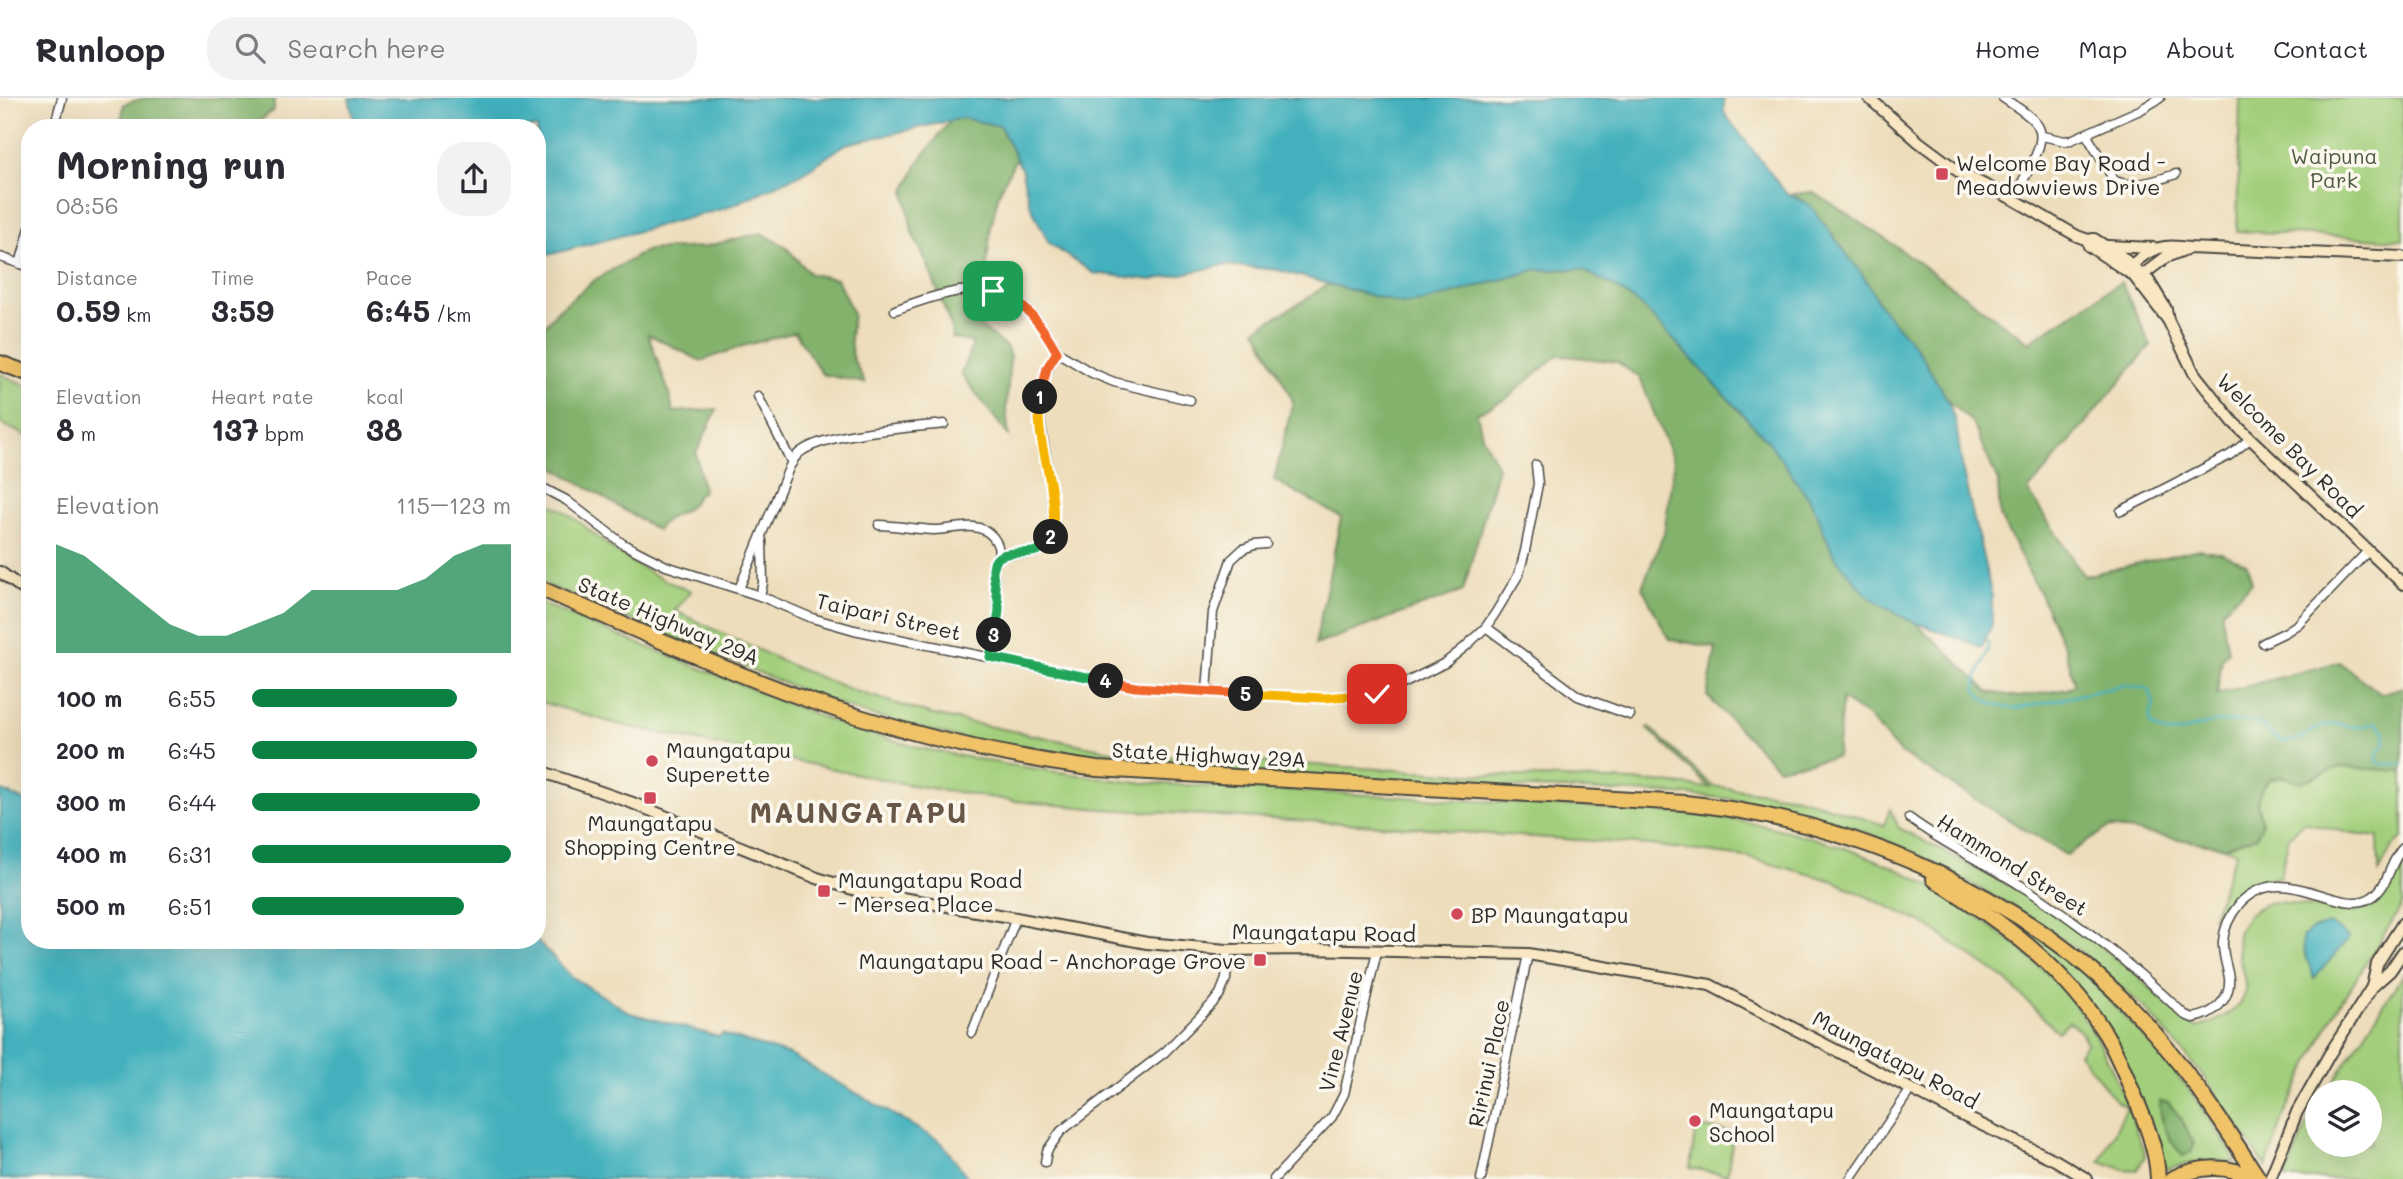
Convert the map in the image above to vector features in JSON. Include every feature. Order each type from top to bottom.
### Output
[{"type":"highway","points":[[0,363],[21,371]]},
{"type":"highway","name":"State Highway 29A","points":[[546,591],[732,670],[816,702],[907,731],[1002,753],[1097,769],[1714,806],[1781,818],[1822,829],[1953,879],[2059,945],[2112,988],[2190,1076],[2257,1179]]},
{"type":"highway","name":"State Highway 29A","points":[[1900,858],[1964,897],[2009,930],[2038,954],[2080,998],[2116,1053],[2154,1150],[2158,1179]]},
{"type":"highway","points":[[2171,1179],[2199,1169],[2218,1167],[2236,1170],[2257,1179]]},
{"type":"street","points":[[56,119],[62,98]]},
{"type":"street","name":"Welcome Bay Road","points":[[1869,98],[1940,159],[1962,174],[2013,198],[2047,220],[2088,240],[2094,239],[2105,245],[2136,272],[2160,296],[2168,320],[2194,373],[2233,422],[2403,584]]},
{"type":"street","points":[[2003,98],[2036,123],[2042,136],[2040,147],[2013,198]]},
{"type":"street","points":[[2042,136],[2065,141],[2140,110],[2160,98]]},
{"type":"street","points":[[2086,134],[2114,180],[2121,184],[2139,183],[2176,174]]},
{"type":"street","name":"Welcome Bay Road","points":[[2088,240],[2090,246],[2136,272]]},
{"type":"street","points":[[2105,245],[2403,257]]},
{"type":"street","points":[[2136,272],[2157,248]]},
{"type":"street","points":[[2136,272],[2189,248]]},
{"type":"street","points":[[0,257],[20,264],[21,260]]},
{"type":"street","points":[[895,310],[943,293],[993,291],[1012,298],[1029,311],[1057,352],[1092,373],[1114,382],[1190,400]]},
{"type":"street","points":[[999,556],[1032,553],[1046,545],[1051,537],[1052,508],[1039,403],[1047,368],[1057,352]]},
{"type":"street","points":[[758,396],[792,463]]},
{"type":"street","points":[[739,589],[792,463],[804,450],[831,440],[881,429],[944,424]]},
{"type":"street","points":[[2121,511],[2230,455],[2250,439]]},
{"type":"street","name":"Taipari Street","points":[[546,490],[566,500],[640,554],[694,577],[739,589],[812,618],[854,630],[1135,687],[1324,698],[1377,694],[1399,686],[1445,663],[1486,627],[1519,574],[1536,498],[1536,465]]},
{"type":"street","points":[[879,525],[932,530],[976,527],[986,531],[998,545],[999,556],[993,567],[999,610],[990,657]]},
{"type":"street","points":[[760,596],[763,583],[763,534]]},
{"type":"street","points":[[1208,691],[1213,612],[1231,560],[1243,549],[1265,544]]},
{"type":"street","points":[[2263,643],[2298,624],[2368,551]]},
{"type":"street","points":[[0,572],[21,587]]},
{"type":"street","points":[[1486,627],[1578,696],[1630,715]]},
{"type":"street","name":"Maungatapu Road","points":[[546,774],[630,802],[836,884],[1147,943],[1227,950],[1528,954],[1710,985],[1911,1090],[2055,1160],[2087,1179]]},
{"type":"street","name":"Hammond Street","points":[[1909,818],[1936,837],[2020,884],[2078,923],[2132,966],[2185,1015],[2193,1018],[2214,1011],[2227,995],[2229,977],[2223,954],[2224,932],[2234,911],[2245,899],[2264,888],[2283,886],[2350,902],[2368,900],[2382,887],[2393,861],[2403,848]]},
{"type":"street","points":[[972,1032],[1016,918]]},
{"type":"street","points":[[2372,987],[2377,964],[2403,923]]},
{"type":"street","points":[[1045,1162],[1047,1151],[1060,1131],[1165,1052],[1220,994],[1226,979],[1227,950]]},
{"type":"street","name":"Vine Avenue","points":[[1274,1179],[1339,1106],[1377,951]]},
{"type":"street","points":[[2270,1179],[2297,1112],[2372,987],[2390,971],[2403,952]]},
{"type":"street","name":"Ririnui Place","points":[[1481,1179],[1528,954]]},
{"type":"street","points":[[1850,1179],[1911,1090]]},
{"type":"green space","points":[[144,98],[274,98],[274,110],[262,119],[122,119],[124,104]]},
{"type":"green space","name":"Waipuna Park","points":[[2240,98],[2403,98],[2403,240],[2237,231]]},
{"type":"green space","points":[[962,118],[999,125],[1017,159],[999,193],[991,226],[980,326],[1007,348],[1010,357],[1006,411],[1009,436],[961,374],[973,343],[952,338],[952,329],[927,263],[912,233],[905,191],[920,160],[951,120]]},
{"type":"green space","points":[[1813,192],[1883,237],[2029,342],[2121,282],[2151,345],[2028,491],[2084,576],[2199,549],[2221,553],[2247,564],[2252,583],[2221,611],[2228,651],[2222,658],[2217,694],[2339,662],[2381,694],[2403,687],[2403,771],[2339,767],[2301,782],[2283,777],[2270,779],[2262,787],[2257,801],[2262,823],[2257,836],[2224,847],[2110,827],[2066,855],[1899,752],[1870,718],[1842,699],[1837,757],[1778,768],[1707,696],[1716,648],[1669,639],[1642,587],[1664,533],[1674,463],[1640,378],[1617,362],[1558,355],[1506,399],[1477,413],[1482,436],[1498,467],[1463,591],[1315,645],[1341,517],[1274,480],[1293,401],[1256,329],[1328,284],[1402,304],[1423,302],[1535,270],[1581,269],[1612,285],[1643,307],[1768,441],[1812,503],[1834,556],[1906,619],[1920,624],[1920,627],[1989,692],[2019,697],[2068,689],[2075,684],[2065,649],[2000,517],[1998,481],[1972,422],[1948,401],[1918,350],[1881,307],[1864,277],[1810,205],[1792,194]]},
{"type":"green space","points":[[761,233],[785,246],[810,274],[837,279],[853,314],[850,336],[852,357],[865,383],[822,374],[795,332],[701,361],[648,334],[673,412],[717,409],[696,453],[703,491],[687,509],[666,520],[657,530],[546,462],[546,324],[558,310],[596,279],[648,250],[703,247]]},
{"type":"green space","points":[[0,374],[21,383],[21,434],[0,423]]},
{"type":"green space","points":[[546,502],[572,516],[639,567],[691,591],[675,611],[799,669],[855,691],[933,715],[1127,754],[1465,774],[1657,782],[1710,788],[1647,728],[1649,727],[1712,786],[1798,797],[1884,825],[1890,809],[1899,828],[2035,899],[2127,966],[2184,1020],[2197,1028],[2220,1019],[2239,1005],[2245,984],[2237,946],[2238,933],[2245,920],[2258,908],[2275,902],[2342,911],[2366,909],[2376,904],[2388,892],[2403,858],[2403,904],[2333,1015],[2285,1113],[2266,1167],[2201,1073],[2146,1009],[2082,953],[2015,908],[1911,851],[1850,826],[1786,808],[1733,799],[1678,794],[1391,782],[1088,763],[982,744],[863,713],[546,585]]},
{"type":"green space","points":[[546,605],[852,729],[924,749],[1009,765],[1130,782],[1705,815],[1767,826],[1817,839],[1890,866],[1942,893],[1999,932],[2044,970],[2082,1014],[2092,1030],[2122,1092],[2145,1156],[2137,1170],[2122,1169],[2100,1161],[2127,1107],[2116,1101],[2079,1053],[2087,1043],[2082,1033],[2069,1021],[2058,1032],[2006,980],[1925,924],[1834,881],[1746,857],[1650,845],[1014,801],[905,784],[617,724],[546,704]]},
{"type":"green space","points":[[2339,767],[2403,771],[2403,837],[2392,847],[2379,872],[2378,837],[2304,822],[2289,836],[2280,877],[2249,884],[2212,918],[2236,852],[2224,847],[2257,836],[2262,823],[2257,802],[2262,787],[2270,779],[2283,777],[2301,782]]},
{"type":"green space","points":[[1966,893],[1998,910],[2076,964],[2187,1087],[2235,1162],[2199,1162],[2164,1170],[2107,1029]]},
{"type":"green space","points":[[2403,975],[2403,1179],[2285,1179],[2305,1129],[2305,1157],[2382,1157],[2382,1080],[2335,1080]]},
{"type":"green space","points":[[2160,1101],[2168,1102],[2181,1118],[2194,1144],[2191,1152],[2183,1156],[2174,1145],[2163,1123]]},
{"type":"green space","points":[[1696,1127],[1734,1132],[1727,1175],[1690,1168]]},
{"type":"water","points":[[349,98],[1724,98],[1724,113],[1786,193],[1810,205],[1864,277],[1881,307],[1918,350],[1948,401],[1956,424],[1963,473],[1992,596],[1992,624],[1982,647],[1906,619],[1868,596],[1834,556],[1812,503],[1768,441],[1643,307],[1612,285],[1581,269],[1535,270],[1423,302],[1402,304],[1278,270],[1225,265],[1152,280],[1093,273],[1049,243],[1030,205],[1021,168],[1000,126],[962,118],[846,144],[803,173],[726,208],[546,256],[546,119],[354,119]]},
{"type":"water","points":[[0,790],[21,799],[21,949],[545,949],[571,976],[630,1013],[720,1037],[722,1034],[790,1055],[941,1142],[969,1179],[0,1179]]},
{"type":"water","points":[[2330,924],[2349,938],[2314,979],[2302,937],[2314,928]]},
{"type":"waterway","points":[[1988,641],[1976,686],[1982,697],[2001,707],[2015,709],[2125,685],[2149,689],[2154,705],[2150,724],[2167,733],[2210,723],[2250,721],[2258,723],[2276,738],[2289,742],[2328,725],[2360,727],[2376,723],[2384,731],[2385,743],[2377,755],[2377,761],[2382,764],[2403,764]]},
{"type":"place","name":"Welcome Bay Road - Meadowviews Drive","points":[[1942,174]]},
{"type":"place","name":"Maungatapu Superette","points":[[652,761]]},
{"type":"place","name":"Maungatapu Shopping Centre","points":[[650,798]]},
{"type":"place","name":"Maungatapu Road - Mersea Place","points":[[824,891]]},
{"type":"place","name":"BP Maungatapu","points":[[1457,914]]},
{"type":"place","name":"Maungatapu Road - Anchorage Grove","points":[[1260,960]]},
{"type":"place","name":"Maungatapu School","points":[[1695,1121]]},
{"type":"district","name":"MAUNGATAPU","points":[[859,812]]},
{"type":"route","points":[[993,291],[1012,298],[1029,311],[1057,352],[1047,368],[1039,403],[1052,508],[1051,537],[1046,545],[1032,553],[999,556],[993,567],[999,610],[990,657],[1135,687],[1324,698],[1377,694]]}]
